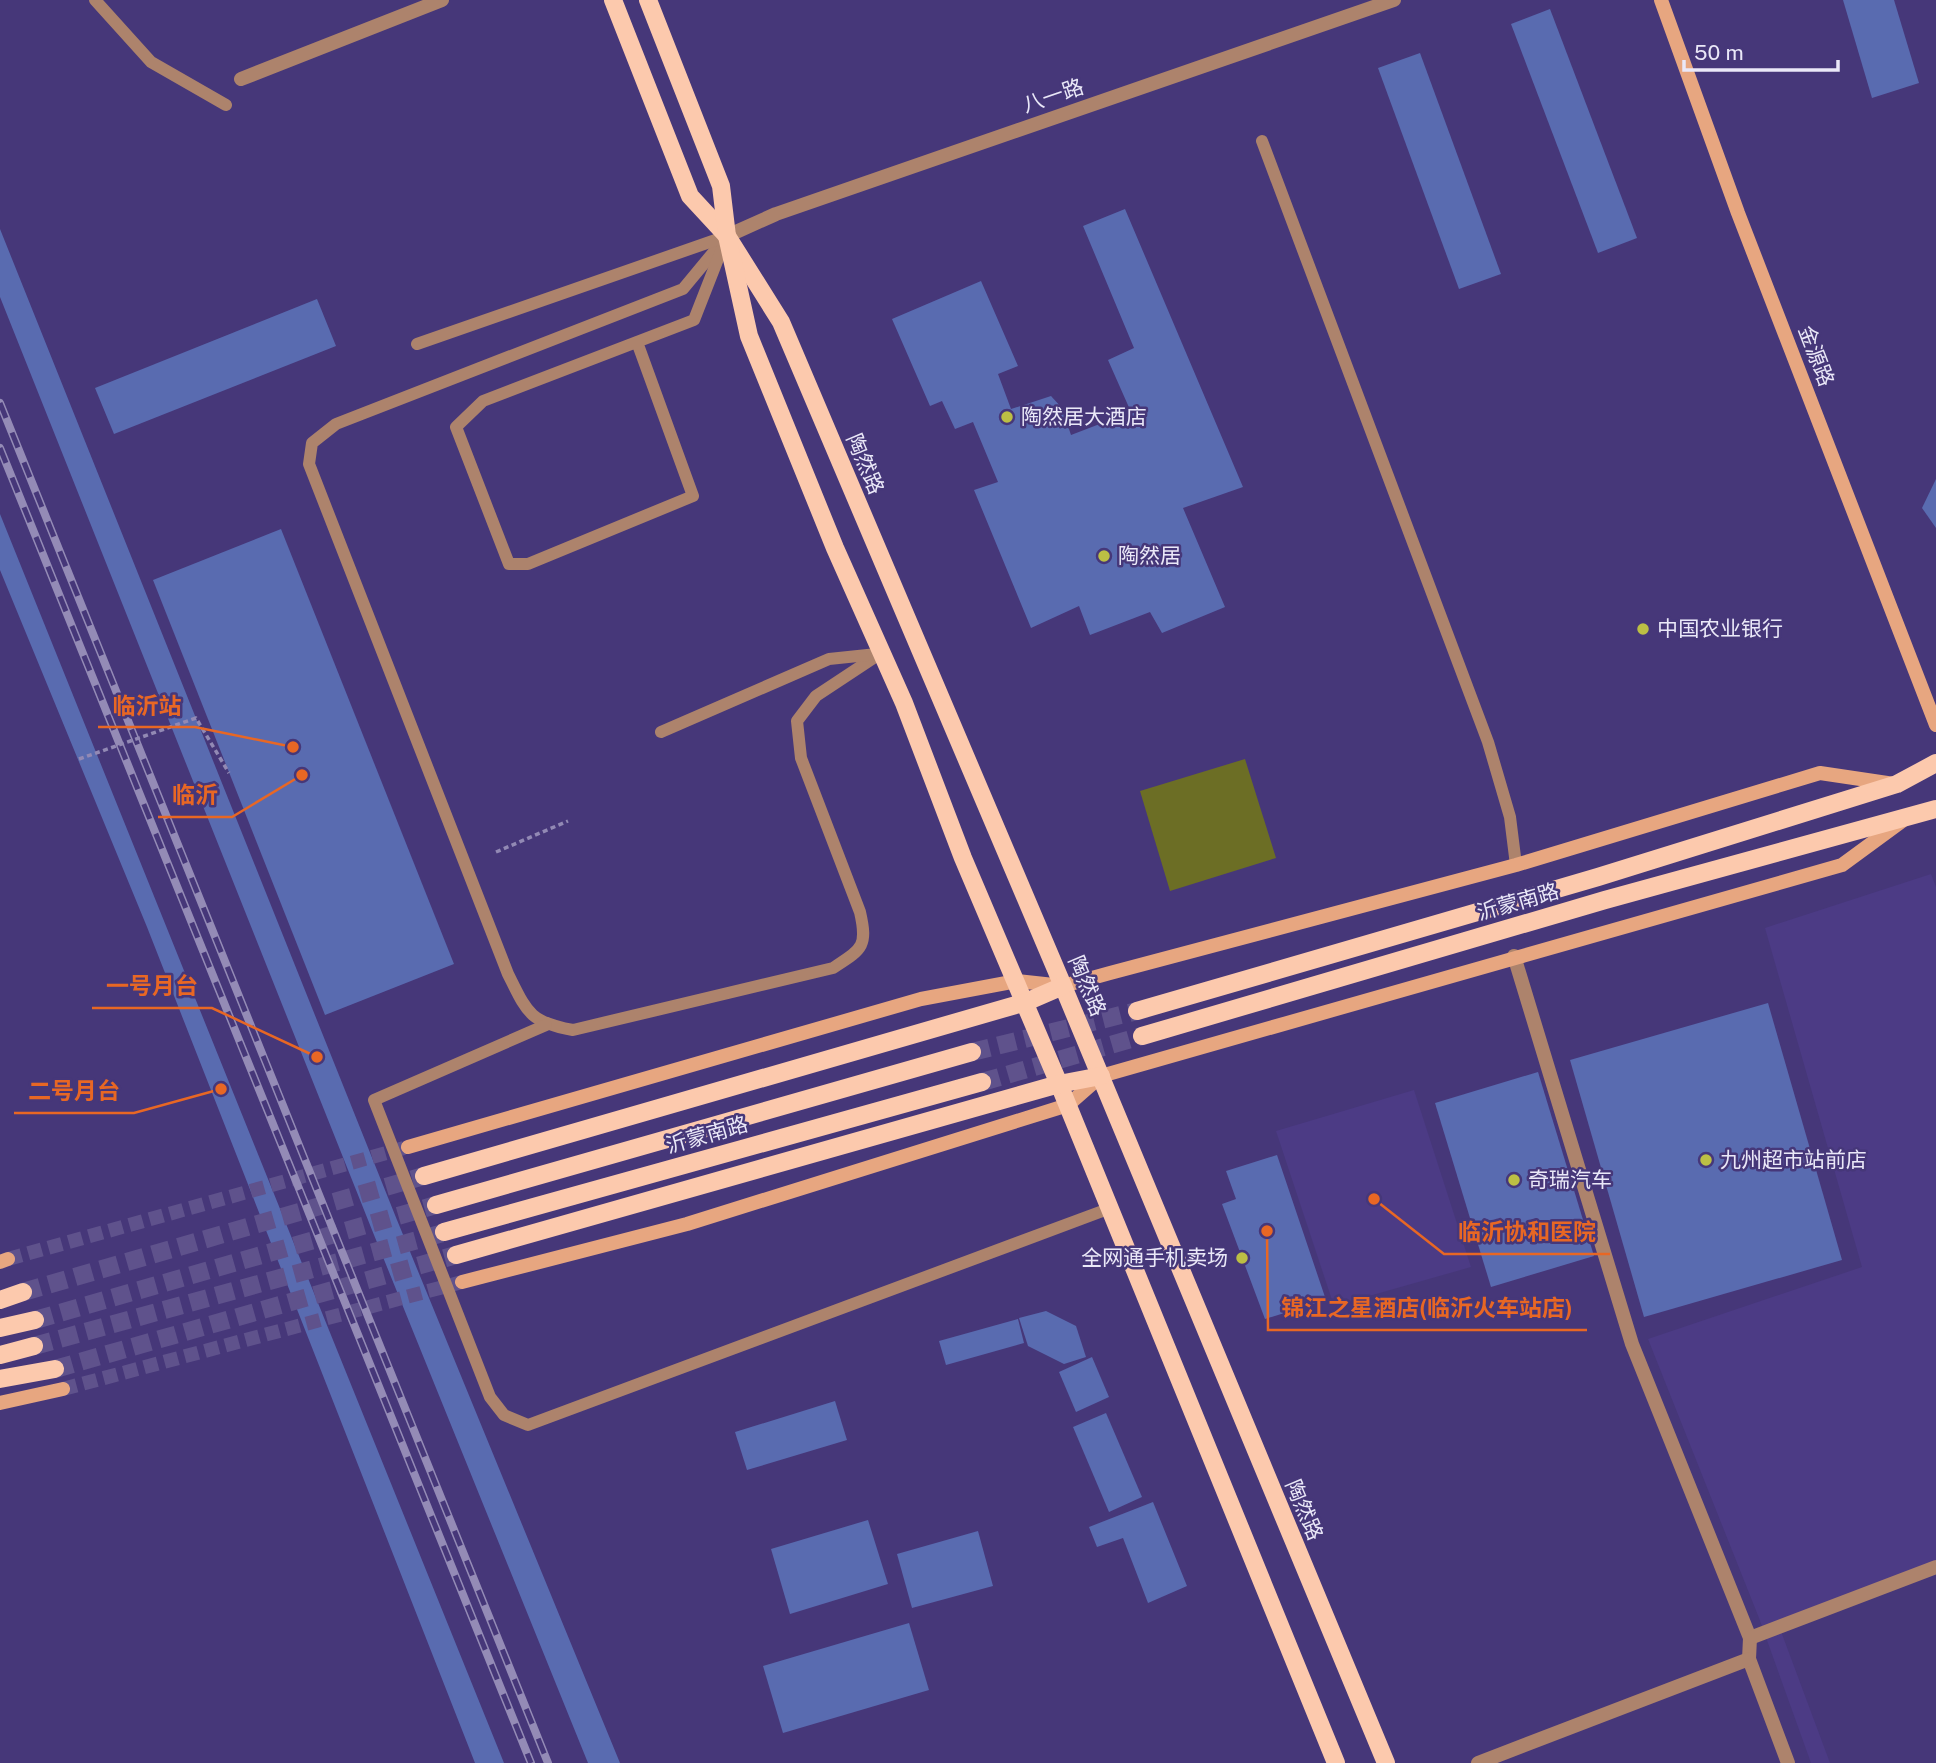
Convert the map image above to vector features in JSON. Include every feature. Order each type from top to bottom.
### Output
[{"type":"main road","name":"陶然路","points":[[613,0],[690,196],[727,236],[781,322],[1101,1076],[1386,1763]]},
{"type":"main road","name":"陶然路","points":[[648,0],[721,186],[727,236],[748,336],[904,703],[963,858],[1026,1002],[1108,1209],[1336,1763]]},
{"type":"main road","name":"沂蒙南路","points":[[1137,1011],[1598,877],[1898,784],[1936,763]]},
{"type":"main road","name":"沂蒙南路","points":[[1142,1036],[1605,900],[1936,809]]},
{"type":"main road","points":[[424,1176],[1026,1002],[1063,986]]},
{"type":"main road","name":"沂蒙南路","points":[[436,1205],[972,1052]]},
{"type":"main road","points":[[456,1255],[1059,1084],[1101,1076]]},
{"type":"main road","name":"沂蒙南路","points":[[444,1232],[982,1082]]},
{"type":"main road","points":[[0,1300],[23,1293]]},
{"type":"main road","points":[[0,1328],[35,1320]]},
{"type":"main road","points":[[0,1355],[34,1346]]},
{"type":"main road","points":[[0,1379],[55,1369]]},
{"type":"street","points":[[241,79],[442,0]]},
{"type":"street","name":"八一路","points":[[727,236],[776,214],[1394,0]]},
{"type":"street","name":"金源路","points":[[1661,0],[1738,213],[1936,725]]},
{"type":"street","points":[[408,1147],[921,999],[1017,981],[1063,986],[1516,865],[1820,773],[1898,784]]},
{"type":"street","points":[[462,1282],[687,1224],[1068,1105],[1101,1076],[1842,865],[1909,816]]},
{"type":"street","points":[[1514,957],[1632,1344],[1750,1638],[1749,1659],[1788,1763]]},
{"type":"street","points":[[0,1403],[63,1389]]},
{"type":"street","points":[[1750,1638],[1936,1567]]},
{"type":"street","points":[[1478,1763],[1749,1659]]},
{"type":"lane","points":[[95,0],[151,62],[226,105]]},
{"type":"lane","points":[[1262,141],[1488,743],[1510,817],[1516,865]]},
{"type":"lane","points":[[637,342],[693,496],[528,564],[509,564],[456,427],[483,401],[694,320],[727,236]]},
{"type":"lane","points":[[417,344],[727,236]]},
{"type":"lane","points":[[727,236],[684,289],[336,424],[312,443],[309,464],[508,974],[528,1014],[546,1025],[573,1030],[833,968],[857,953],[866,935],[860,912],[801,758],[797,721],[816,696],[881,653]]},
{"type":"lane","points":[[661,732],[829,659],[881,653]]},
{"type":"lane","points":[[546,1025],[374,1100],[490,1397],[504,1415],[528,1425],[1108,1209]]},
{"type":"path","points":[[79,759],[195,718],[229,773]]},
{"type":"path","points":[[496,852],[568,821]]},
{"type":"shaded area","points":[[1245,759],[1276,858],[1170,891],[1140,791]]},
{"type":"shaded area","points":[[1931,874],[1936,887],[1936,1567],[1779,1626],[1830,1763],[1811,1763],[1759,1618],[1648,1339],[1862,1267],[1765,928]]},
{"type":"shaded area","points":[[1414,1090],[1471,1267],[1334,1306],[1276,1131]]},
{"type":"building","points":[[1843,0],[1894,0],[1919,83],[1872,98]]},
{"type":"building","points":[[1550,9],[1637,238],[1598,253],[1511,24]]},
{"type":"building","points":[[1420,53],[1501,274],[1459,289],[1378,68]]},
{"type":"building","name":"陶然居大酒店","points":[[1125,209],[1243,487],[1183,508],[1225,607],[1162,633],[1150,612],[1090,635],[1079,606],[1031,628],[974,490],[998,482],[973,422],[955,429],[942,401],[930,406],[892,319],[981,281],[1018,366],[998,374],[1011,409],[1051,396],[1062,408],[1071,435],[1131,412],[1108,360],[1134,348],[1083,226]]},
{"type":"building","points":[[0,229],[397,1220],[620,1763],[588,1763],[372,1230],[0,297]]},
{"type":"building","points":[[317,299],[336,346],[114,434],[95,388]]},
{"type":"building","points":[[1936,479],[1936,528],[1922,508]]},
{"type":"building","points":[[0,514],[504,1763],[475,1763],[147,927],[0,570]]},
{"type":"building","points":[[281,529],[454,964],[325,1015],[153,580]]},
{"type":"building","name":"九州超市站前店","points":[[1768,1003],[1842,1260],[1644,1317],[1570,1060]]},
{"type":"building","name":"奇瑞汽车","points":[[1538,1072],[1594,1256],[1491,1287],[1435,1103]]},
{"type":"building","points":[[1277,1155],[1326,1300],[1265,1319],[1222,1204],[1236,1199],[1226,1171]]},
{"type":"building","points":[[1046,1311],[1076,1326],[1086,1357],[1064,1364],[1028,1346],[1019,1318]]},
{"type":"building","points":[[1018,1319],[1024,1343],[946,1365],[939,1341]]},
{"type":"building","points":[[1092,1357],[1109,1397],[1076,1412],[1059,1372]]},
{"type":"building","points":[[835,1401],[847,1440],[747,1470],[735,1432]]},
{"type":"building","points":[[1106,1413],[1142,1497],[1109,1512],[1073,1427]]},
{"type":"building","points":[[1153,1502],[1187,1586],[1148,1603],[1123,1538],[1097,1547],[1089,1527]]},
{"type":"building","points":[[868,1520],[888,1584],[790,1614],[771,1549]]},
{"type":"building","points":[[978,1531],[993,1586],[912,1608],[897,1554]]},
{"type":"building","points":[[909,1623],[929,1690],[783,1733],[763,1666]]},
{"type":"tunnel","points":[[972,1052],[1137,1011]]},
{"type":"tunnel","points":[[982,1082],[1142,1036]]},
{"type":"tunnel","points":[[8,1259],[404,1148]]},
{"type":"tunnel","points":[[23,1292],[424,1176]]},
{"type":"tunnel","points":[[35,1320],[436,1205]]},
{"type":"tunnel","points":[[34,1346],[443,1233]]},
{"type":"tunnel","points":[[55,1369],[456,1255]]},
{"type":"tunnel","points":[[63,1389],[462,1282]]},
{"type":"railway","points":[[0,403],[548,1763]]},
{"type":"railway","points":[[0,448],[531,1763]]},
{"type":"place","name":"陶然居大酒店","points":[[1007,417]]},
{"type":"place","name":"陶然居","points":[[1104,556]]},
{"type":"place","name":"中国农业银行","points":[[1643,629]]},
{"type":"place","name":"临沂站","points":[[293,747]]},
{"type":"place","name":"临沂","points":[[302,775]]},
{"type":"place","name":"一号月台","points":[[317,1057]]},
{"type":"place","name":"二号月台","points":[[221,1089]]},
{"type":"place","name":"九州超市站前店","points":[[1706,1160]]},
{"type":"place","name":"奇瑞汽车","points":[[1514,1180]]},
{"type":"place","name":"临沂协和医院","points":[[1374,1199]]},
{"type":"place","name":"锦江之星酒店(临沂火车站店)","points":[[1267,1231]]},
{"type":"place","name":"全网通手机卖场","points":[[1242,1258]]}]
